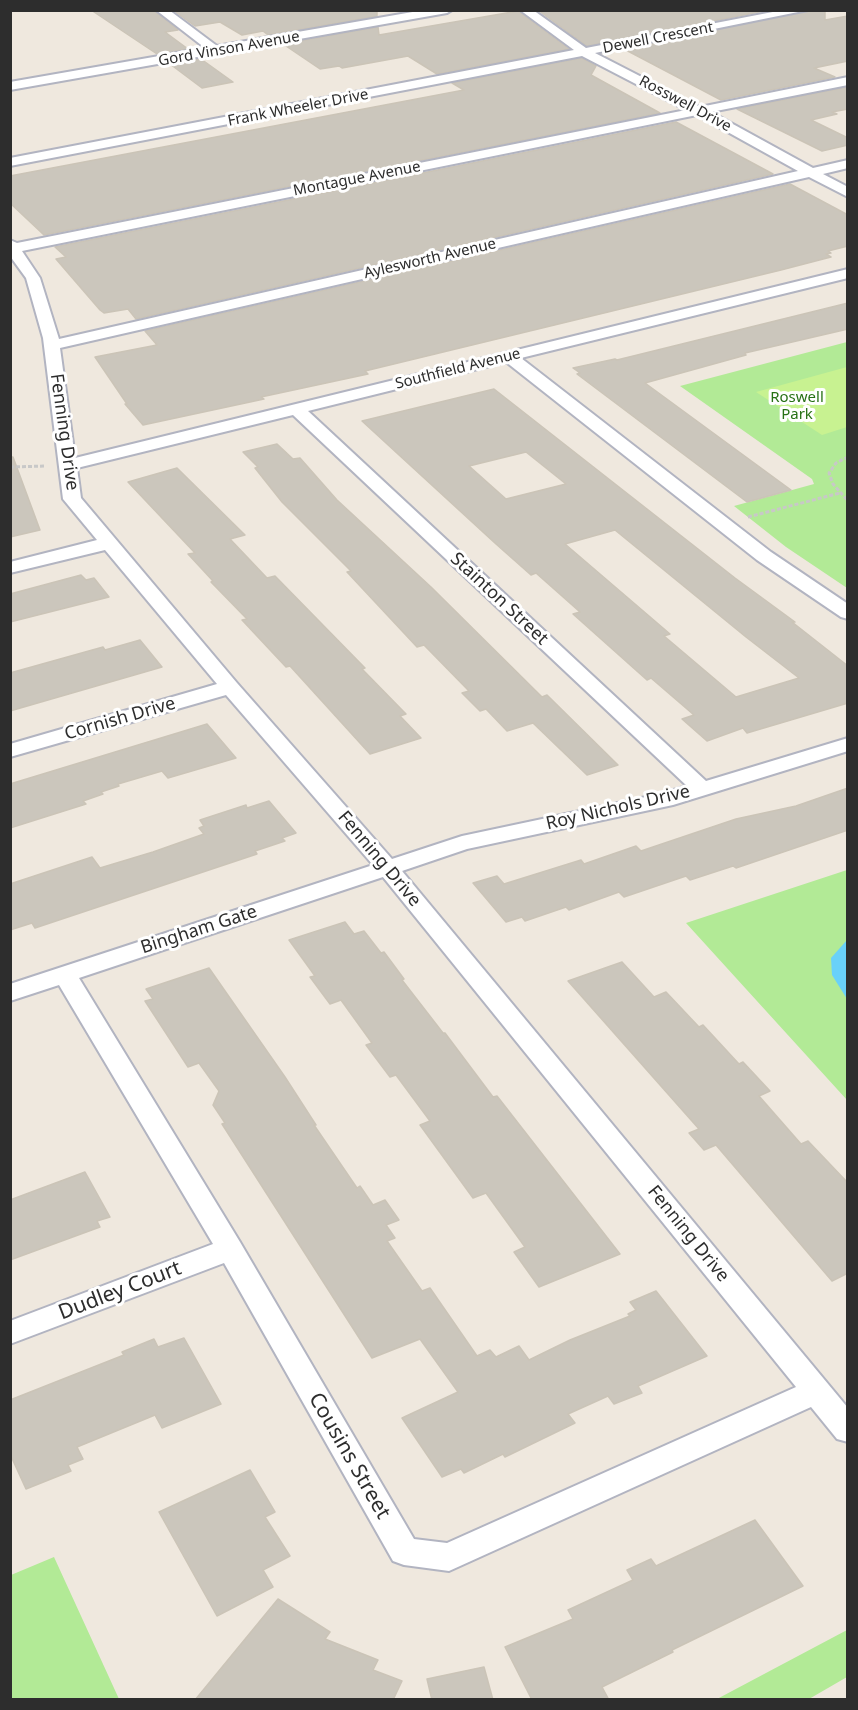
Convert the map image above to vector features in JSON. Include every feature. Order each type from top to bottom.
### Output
[{"type":"street","points":[[161,10],[216,51]]},
{"type":"street","points":[[359,10],[379,23]]},
{"type":"street","name":"Gord Vinson Avenue","points":[[10,86],[447,10]]},
{"type":"street","name":"Rosswell Drive","points":[[525,10],[585,53],[699,111],[848,193]]},
{"type":"street","name":"Dewell Crescent","points":[[585,53],[803,10]]},
{"type":"street","name":"Frank Wheeler Drive","points":[[10,162],[585,53]]},
{"type":"street","name":"Montague Avenue","points":[[12,246],[848,81]]},
{"type":"street","name":"Aylesworth Avenue","points":[[52,345],[848,164]]},
{"type":"street","name":"Fenning Drive","points":[[12,246],[33,278],[52,345],[72,499],[230,687],[387,867],[848,1430]]},
{"type":"street","name":"Southfield Avenue","points":[[69,465],[848,273]]},
{"type":"street","points":[[508,356],[764,556],[848,613]]},
{"type":"street","name":"Stainton Street","points":[[296,409],[702,789]]},
{"type":"street","points":[[10,568],[109,543]]},
{"type":"street","name":"Cornish Drive","points":[[10,752],[230,687]]},
{"type":"street","name":"Roy Nichols Drive","points":[[387,867],[462,843],[665,800],[848,744]]},
{"type":"street","name":"Bingham Gate","points":[[10,993],[387,867]]},
{"type":"street","name":"Cousins Street","points":[[65,975],[230,1249],[404,1551],[449,1557],[817,1391]]},
{"type":"street","name":"Dudley Court","points":[[10,1333],[230,1249]]},
{"type":"path","points":[[848,457],[836,463],[829,473],[833,484],[848,501]]},
{"type":"path","points":[[10,467],[69,465]]},
{"type":"path","points":[[744,518],[840,492]]},
{"type":"green space","name":"Roswell Park","points":[[847,342],[847,588],[786,547],[734,506],[814,484],[812,479],[680,386]]},
{"type":"green space","points":[[847,367],[847,427],[822,435],[756,392]]},
{"type":"green space","points":[[847,870],[847,1100],[686,923]]},
{"type":"green space","points":[[54,1557],[119,1699],[11,1699],[11,1575]]},
{"type":"green space","points":[[847,1630],[847,1677],[809,1699],[717,1699]]},
{"type":"water","points":[[847,940],[847,999],[832,975],[831,958]]},
{"type":"building","points":[[91,10],[154,10],[178,30],[165,32],[188,49],[157,54]]},
{"type":"building","points":[[173,10],[377,10],[377,16],[268,35],[263,31],[242,35],[220,22],[195,26]]},
{"type":"building","points":[[538,10],[769,10],[587,46]]},
{"type":"building","points":[[810,10],[825,10],[825,20],[848,16],[848,61],[814,68],[835,77],[721,100],[624,49]]},
{"type":"building","points":[[518,11],[569,49],[437,74],[408,56],[342,68],[339,66],[320,69],[283,44],[378,27],[379,35]]},
{"type":"building","points":[[582,58],[596,66],[591,75],[660,113],[44,235],[10,203],[10,176],[464,90],[452,83]]},
{"type":"building","points":[[201,59],[233,82],[202,88],[170,64]]},
{"type":"building","points":[[848,87],[848,109],[811,120],[848,138],[848,145],[822,151],[737,109]]},
{"type":"building","points":[[676,122],[773,174],[136,319],[128,309],[104,313],[100,310],[56,259],[66,257],[55,247]]},
{"type":"building","points":[[790,184],[848,215],[848,246],[828,251],[831,253],[826,254],[831,257],[781,270],[365,371],[368,374],[143,425],[125,404],[127,404],[95,357],[157,345],[145,331]]},
{"type":"building","points":[[848,303],[848,329],[745,353],[746,355],[645,383],[791,490],[747,502],[577,374],[580,373],[573,368],[617,360]]},
{"type":"building","points":[[494,389],[735,578],[795,622],[792,622],[848,666],[848,703],[747,733],[743,728],[707,741],[682,719],[694,715],[651,678],[647,680],[573,614],[580,612],[536,573],[531,575],[362,421]],"holes":[[[526,452],[566,484],[506,499],[469,466]],[[615,530],[746,637],[799,678],[736,697],[664,636],[670,634],[565,544]]]},
{"type":"building","points":[[277,444],[293,459],[300,458],[337,500],[431,587],[542,697],[547,695],[618,765],[587,775],[533,723],[507,731],[486,709],[480,711],[462,693],[469,691],[424,645],[417,647],[347,572],[351,571],[282,502],[255,468],[258,467],[243,452]]},
{"type":"building","points":[[10,457],[13,457],[40,530],[10,537]]},
{"type":"building","points":[[177,468],[245,535],[230,539],[267,578],[275,576],[365,668],[362,669],[406,714],[400,716],[421,738],[370,754],[290,666],[286,667],[242,620],[247,619],[188,554],[195,553],[128,482]]},
{"type":"building","points":[[81,575],[86,580],[94,578],[109,597],[10,622],[10,594]]},
{"type":"building","points":[[140,640],[162,667],[10,711],[10,673],[103,647],[105,650]]},
{"type":"building","points":[[207,724],[236,758],[168,778],[162,771],[118,784],[119,786],[101,792],[103,794],[83,801],[86,804],[10,828],[10,784]]},
{"type":"building","points":[[848,788],[848,830],[736,868],[733,866],[690,880],[686,876],[624,897],[619,892],[569,910],[566,907],[525,921],[522,917],[506,922],[473,883],[497,876],[504,884],[581,860],[584,864],[636,846],[641,851],[736,819],[796,806]]},
{"type":"building","points":[[269,801],[296,833],[282,838],[285,841],[255,851],[257,854],[35,928],[32,923],[10,930],[10,884],[92,857],[100,868],[153,852],[204,834],[199,828],[204,826],[200,820],[246,805],[247,808]]},
{"type":"building","points":[[345,922],[354,934],[364,931],[381,953],[384,952],[404,979],[402,980],[493,1097],[497,1096],[620,1254],[539,1287],[514,1252],[525,1247],[486,1193],[473,1198],[420,1125],[430,1121],[396,1075],[390,1077],[366,1045],[372,1043],[341,1000],[330,1004],[310,977],[315,976],[289,940]]},
{"type":"building","points":[[622,962],[654,997],[666,992],[699,1027],[703,1025],[739,1064],[743,1062],[770,1091],[759,1096],[801,1144],[808,1141],[848,1183],[848,1273],[832,1281],[716,1145],[704,1150],[689,1133],[699,1129],[568,981]]},
{"type":"building","points":[[209,968],[285,1077],[357,1188],[360,1186],[373,1205],[385,1200],[399,1220],[386,1225],[395,1238],[387,1241],[422,1291],[430,1288],[477,1356],[490,1350],[496,1357],[519,1346],[529,1360],[570,1340],[630,1316],[628,1314],[636,1310],[630,1302],[656,1291],[707,1356],[638,1386],[642,1393],[614,1404],[608,1396],[568,1414],[575,1423],[505,1457],[503,1454],[464,1473],[461,1469],[442,1477],[402,1418],[458,1392],[420,1339],[372,1358],[222,1124],[225,1123],[213,1105],[219,1091],[199,1063],[188,1067],[145,1001],[153,999],[146,989]]},
{"type":"building","points":[[85,1172],[110,1217],[97,1221],[100,1227],[10,1260],[10,1200]]},
{"type":"building","points":[[184,1338],[221,1404],[162,1428],[155,1415],[77,1447],[83,1459],[68,1465],[71,1471],[26,1489],[10,1454],[10,1400],[124,1355],[122,1352],[154,1339],[158,1347]]},
{"type":"building","points":[[250,1470],[275,1512],[265,1517],[290,1556],[263,1570],[273,1587],[217,1616],[159,1512]]},
{"type":"building","points":[[755,1520],[803,1586],[602,1687],[609,1700],[532,1700],[505,1647],[573,1619],[568,1610],[633,1580],[627,1570],[651,1559],[656,1566]]},
{"type":"building","points":[[278,1599],[330,1632],[325,1639],[378,1660],[373,1670],[402,1681],[393,1700],[195,1700]]},
{"type":"building","points":[[484,1667],[493,1700],[432,1700],[427,1679]]}]
